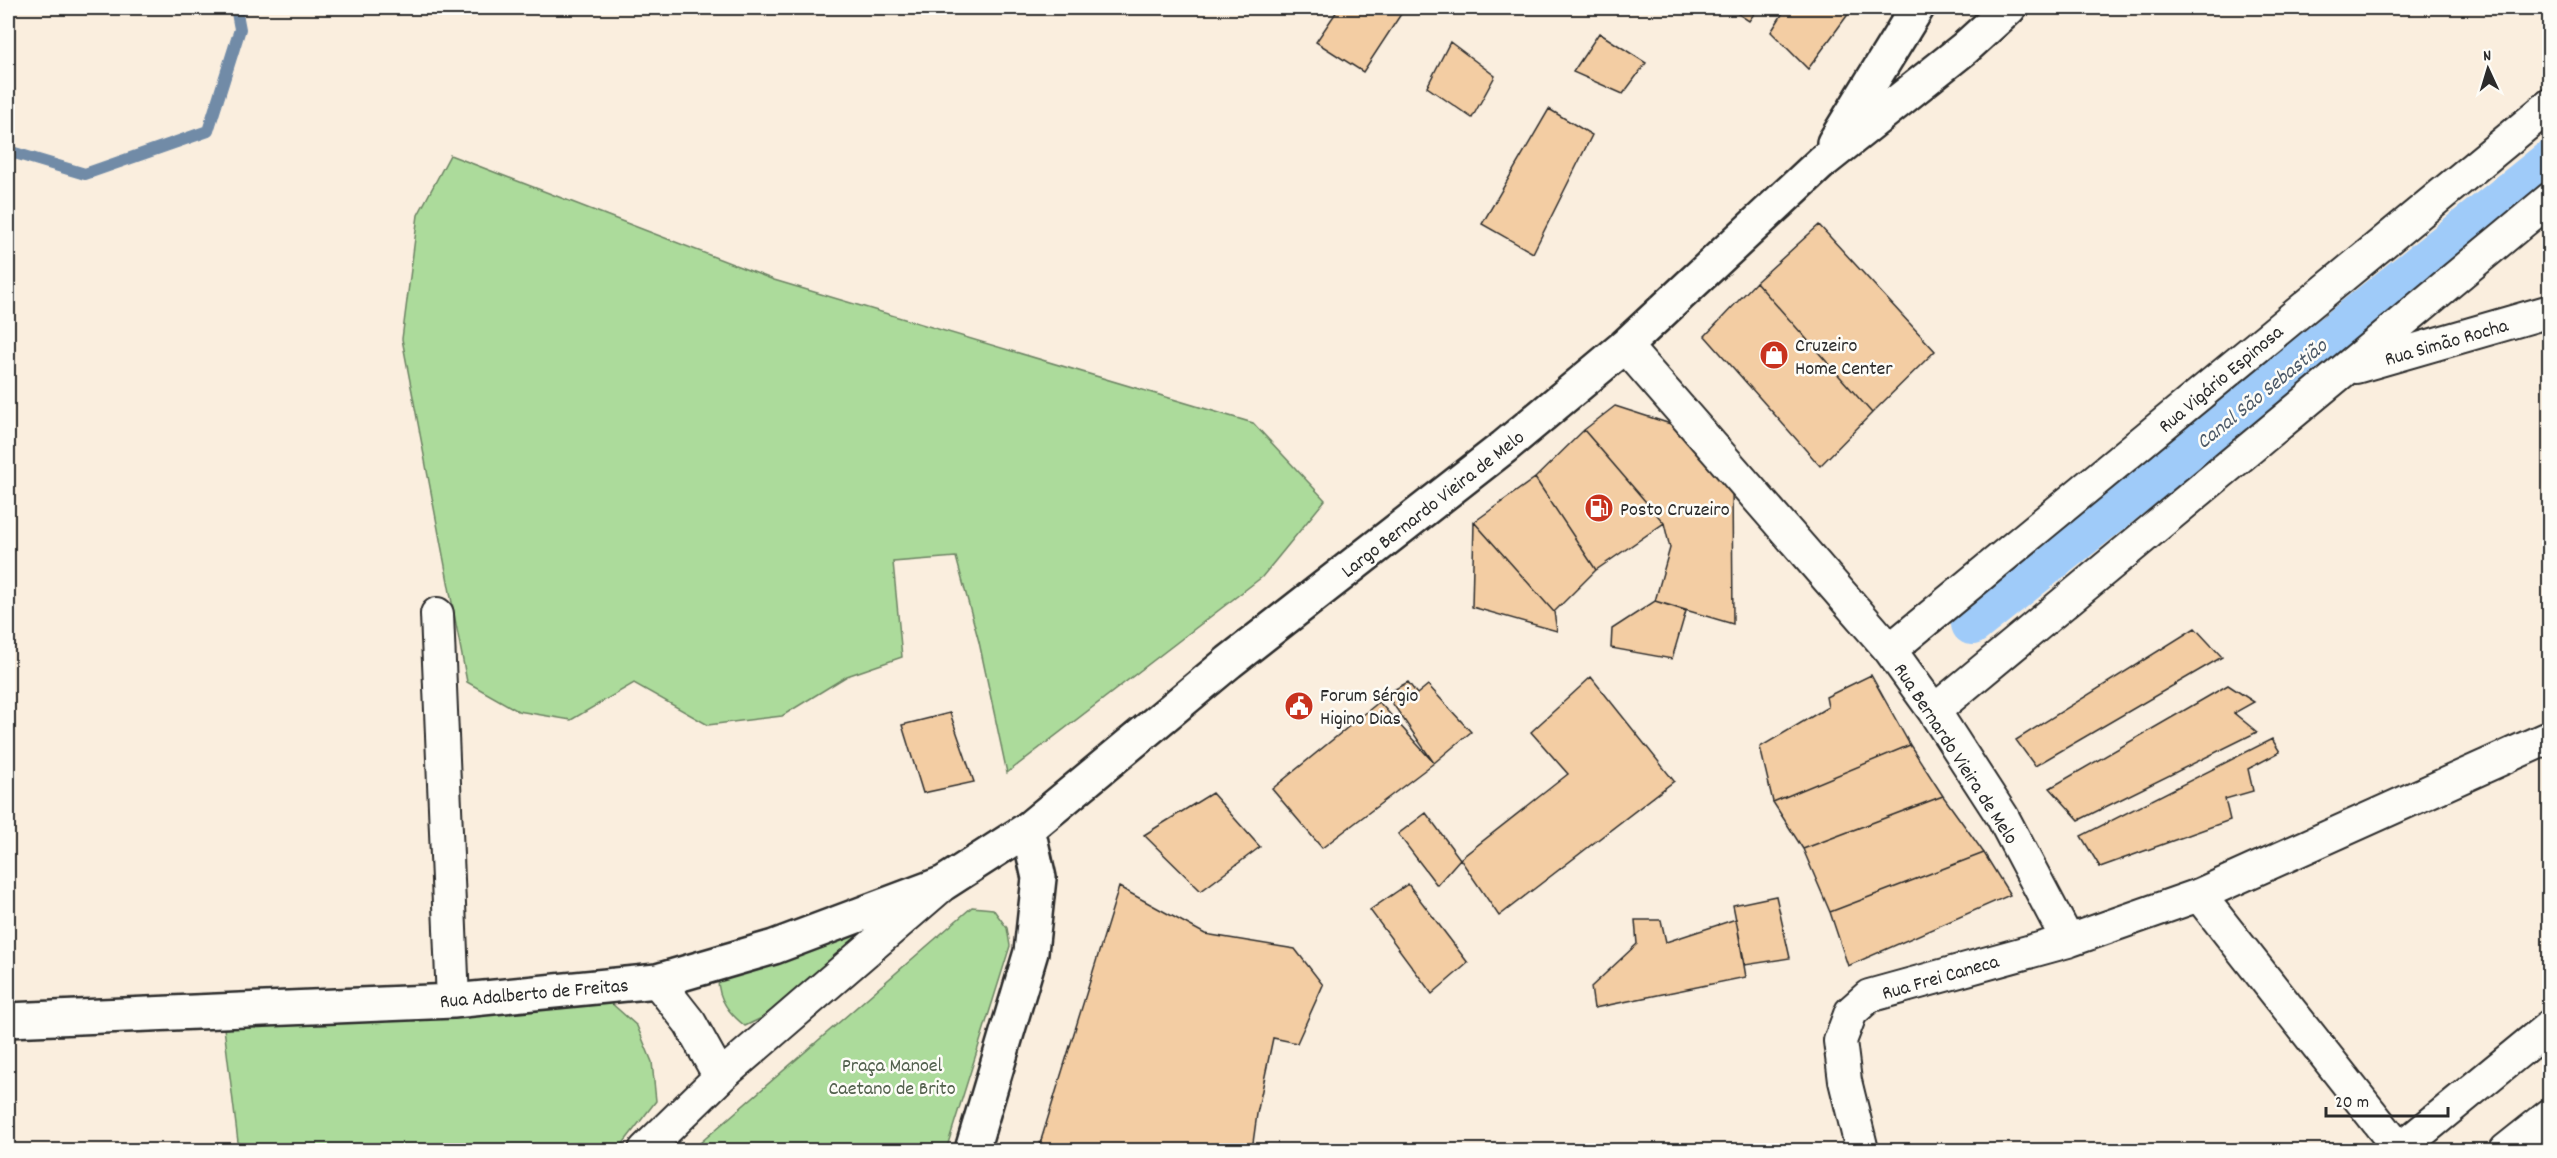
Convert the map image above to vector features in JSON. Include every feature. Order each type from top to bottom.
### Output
[{"type":"main road","points":[[1822,162],[1917,8]]},
{"type":"main road","points":[[1822,162],[1965,48],[2009,8]]},
{"type":"main road","name":"Largo Bernardo Vieira de Melo","points":[[1028,829],[1229,662],[1504,447],[1625,346],[1822,162]]},
{"type":"main road","points":[[972,1150],[1031,952],[1039,878],[1028,829]]},
{"type":"main road","name":"Rua Adalberto de Freitas","points":[[8,1020],[453,1001],[657,981],[774,947],[945,883],[1028,829]]},
{"type":"street","name":"Rua Vigário Espinosa","points":[[1890,650],[2550,105]]},
{"type":"street","points":[[1934,711],[2550,199]]},
{"type":"street","name":"Rua Simão Rocha","points":[[2343,370],[2550,311]]},
{"type":"street","name":"Rua Bernardo Vieira de Melo","points":[[1625,346],[1890,650],[1934,711],[2002,816],[2068,941]]},
{"type":"street","points":[[437,614],[453,1001]]},
{"type":"street","points":[[2068,941],[2199,895],[2550,737]]},
{"type":"street","points":[[645,1150],[720,1077],[945,883]]},
{"type":"street","points":[[2199,895],[2399,1150],[2550,1026]]},
{"type":"street","name":"Rua Frei Caneca","points":[[1862,1150],[1845,1081],[1840,1041],[1851,1012],[1869,996],[2068,941]]},
{"type":"street","points":[[657,981],[690,1023],[720,1077]]},
{"type":"street","points":[[2506,1150],[2550,1115]]},
{"type":"green space","points":[[450,155],[774,280],[1253,423],[1325,500],[1262,577],[1007,773],[979,642],[956,557],[893,562],[902,657],[847,676],[782,716],[708,725],[634,683],[571,720],[518,711],[467,682],[402,339],[418,215]]},
{"type":"green space","name":"Praça Manoel Caetano de Brito","points":[[972,907],[993,909],[1007,928],[1010,946],[946,1150],[692,1150]]},
{"type":"green space","points":[[889,912],[770,1014],[745,1026],[734,1017],[723,1000],[718,979]]},
{"type":"green space","points":[[610,1002],[637,1026],[652,1062],[656,1101],[618,1150],[239,1150],[224,1028]]},
{"type":"building","points":[[1339,8],[1405,8],[1363,72],[1316,42]]},
{"type":"building","points":[[1729,8],[1758,8],[1749,21]]},
{"type":"building","points":[[1786,8],[1835,8],[1849,13],[1808,69],[1771,32]]},
{"type":"building","points":[[1599,33],[1646,63],[1623,94],[1573,72]]},
{"type":"building","points":[[1450,42],[1495,76],[1472,118],[1427,87]]},
{"type":"building","points":[[1549,109],[1592,135],[1533,253],[1482,224]]},
{"type":"building","points":[[1819,225],[1935,351],[1872,413],[1756,282]]},
{"type":"building","points":[[1756,282],[1872,413],[1820,466],[1705,336]]},
{"type":"building","points":[[1615,406],[1686,429],[1732,481],[1733,624],[1655,601],[1670,548],[1664,523],[1584,430]]},
{"type":"building","points":[[1584,430],[1664,523],[1596,570],[1535,478]]},
{"type":"building","points":[[1535,478],[1596,570],[1554,612],[1474,522]]},
{"type":"building","points":[[1474,522],[1554,612],[1557,631],[1472,607]]},
{"type":"building","points":[[1655,601],[1686,611],[1672,659],[1611,648],[1612,629]]},
{"type":"building","points":[[2195,628],[2222,657],[2035,766],[2016,740]]},
{"type":"building","points":[[1871,675],[1910,745],[1773,802],[1760,747],[1828,707],[1826,697]]},
{"type":"building","points":[[1591,677],[1674,781],[1499,916],[1460,859],[1568,774],[1531,732]]},
{"type":"building","points":[[1408,682],[1417,694],[1428,685],[1471,732],[1434,763],[1386,694]]},
{"type":"building","points":[[2228,685],[2254,702],[2234,713],[2257,732],[2079,820],[2050,788]]},
{"type":"building","points":[[1379,702],[1434,763],[1322,848],[1272,789]]},
{"type":"building","points":[[950,713],[974,782],[923,793],[902,725]]},
{"type":"building","points":[[2272,739],[2280,752],[2248,769],[2253,791],[2225,799],[2230,820],[2100,867],[2081,836]]},
{"type":"building","points":[[1910,745],[1943,796],[1803,849],[1773,802]]},
{"type":"building","points":[[1212,793],[1260,847],[1201,891],[1144,835]]},
{"type":"building","points":[[1943,796],[1984,853],[1830,912],[1803,849]]},
{"type":"building","points":[[1426,813],[1460,859],[1437,885],[1398,834]]},
{"type":"building","points":[[1984,853],[2010,895],[1848,966],[1830,912]]},
{"type":"building","points":[[1408,884],[1468,963],[1432,994],[1370,910]]},
{"type":"building","points":[[1119,887],[1205,934],[1295,949],[1323,985],[1297,1043],[1273,1038],[1252,1150],[1038,1150]]},
{"type":"building","points":[[1776,896],[1790,958],[1745,965],[1733,905]]},
{"type":"building","points":[[1736,919],[1746,977],[1594,1008],[1591,987],[1637,944],[1635,920],[1661,920],[1666,942]]},
{"type":"waterway","points":[[8,151],[85,174],[208,131],[240,29],[236,8]]},
{"type":"waterway","name":"Canal São Sebastião","points":[[1972,624],[2550,161]]},
{"type":"place","name":"Cruzeiro Home Center","points":[[1774,355]]},
{"type":"place","name":"Posto Cruzeiro","points":[[1599,508]]},
{"type":"place","name":"Forum Sérgio Higino Dias","points":[[1299,706]]}]
